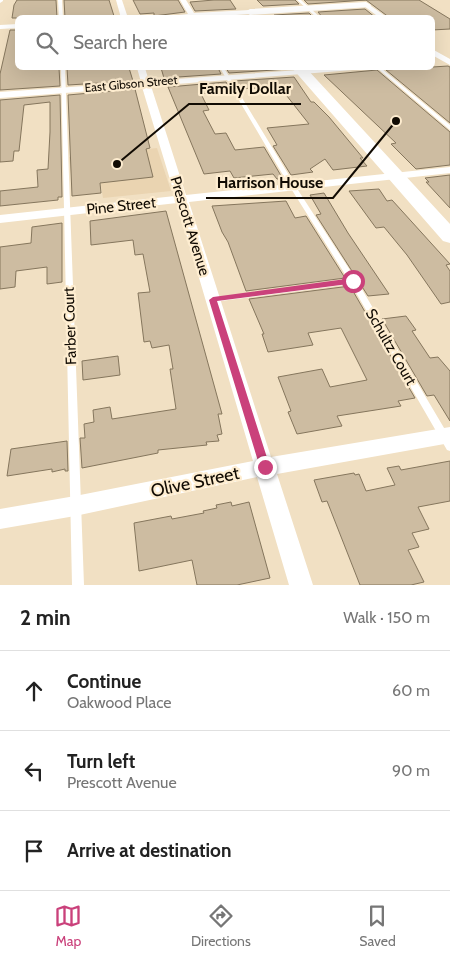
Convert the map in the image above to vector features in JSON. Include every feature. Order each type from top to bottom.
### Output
[{"type":"main road","points":[[354,0],[366,5]]},
{"type":"main road","points":[[250,12],[366,5]]},
{"type":"main road","points":[[302,70],[450,237]]},
{"type":"street","points":[[119,0],[124,15]]},
{"type":"street","points":[[183,0],[190,15]]},
{"type":"street","points":[[366,5],[381,15]]},
{"type":"street","points":[[206,15],[250,12]]},
{"type":"street","points":[[0,27],[15,26]]},
{"type":"street","points":[[435,53],[449,61]]},
{"type":"street","points":[[435,61],[449,61]]},
{"type":"street","name":"Prescott Avenue","points":[[141,70],[301,585]]},
{"type":"street","name":"East Gibson Street","points":[[0,95],[228,77],[292,70]]},
{"type":"street","name":"Pine Street","points":[[0,219],[450,170]]},
{"type":"street","name":"Olive Street","points":[[0,519],[75,506],[265,467],[448,440]]},
{"type":"lane","points":[[60,0],[61,15]]},
{"type":"lane","points":[[299,0],[317,15]]},
{"type":"lane","name":"Farber Court","points":[[63,70],[78,585]]},
{"type":"lane","name":"Schultz Court","points":[[223,70],[448,440]]},
{"type":"lane","points":[[381,70],[450,128]]},
{"type":"lane","points":[[213,300],[353,281]]},
{"type":"shaded area","points":[[157,148],[171,191],[103,198],[99,173],[71,175],[69,157]]},
{"type":"building","points":[[17,0],[56,0],[57,15],[15,15],[15,18],[12,18],[14,5]]},
{"type":"building","points":[[64,0],[109,0],[114,15],[65,15]]},
{"type":"building","points":[[133,0],[178,0],[185,12],[162,15],[154,15],[154,13],[140,14]]},
{"type":"building","points":[[230,0],[236,9],[195,11],[190,2]]},
{"type":"building","points":[[257,0],[295,0],[299,4],[263,6]]},
{"type":"building","points":[[304,0],[366,0],[308,4]]},
{"type":"building","points":[[366,0],[419,0],[450,19],[450,29],[435,30],[435,15],[386,15]]},
{"type":"building","points":[[365,9],[372,15],[320,15],[318,12]]},
{"type":"building","points":[[309,13],[311,15],[274,15]]},
{"type":"building","points":[[10,30],[15,30],[15,70],[59,70],[60,86],[0,90],[0,74]]},
{"type":"building","points":[[435,67],[450,67],[450,123],[386,70],[435,70]]},
{"type":"building","points":[[67,70],[130,70],[133,81],[68,85]]},
{"type":"building","points":[[162,70],[219,70],[221,74],[164,78]]},
{"type":"building","points":[[227,70],[274,70],[229,73]]},
{"type":"building","points":[[377,70],[450,132],[450,165],[416,169],[391,144],[396,143],[324,75]]},
{"type":"building","points":[[294,77],[311,102],[314,102],[329,117],[363,158],[360,158],[367,166],[333,170],[325,159],[310,169],[313,172],[291,175],[273,146],[277,145],[267,128],[309,124],[283,91],[276,91],[273,87],[239,89],[234,81]]},
{"type":"building","points":[[226,82],[231,90],[201,94],[209,110],[203,111],[215,134],[226,133],[235,150],[264,147],[283,179],[277,179],[273,174],[234,178],[230,171],[204,174],[168,87]]},
{"type":"building","points":[[135,89],[150,148],[146,149],[153,177],[100,183],[101,193],[72,196],[68,95]]},
{"type":"building","points":[[60,95],[62,197],[58,197],[58,200],[0,206],[0,191],[38,187],[37,170],[48,169],[50,102],[24,105],[19,151],[14,151],[13,161],[0,162],[0,100]]},
{"type":"building","points":[[450,175],[450,208],[426,182],[429,182],[425,178]]},
{"type":"building","points":[[379,189],[387,201],[392,200],[450,264],[446,265],[450,271],[450,302],[441,304],[407,255],[384,227],[376,228],[349,191]]},
{"type":"building","points":[[324,193],[389,294],[368,296],[316,215],[321,214],[310,195]]},
{"type":"building","points":[[286,201],[295,218],[306,216],[345,278],[246,291],[212,206]]},
{"type":"building","points":[[166,211],[222,414],[218,414],[222,434],[217,435],[219,441],[206,442],[207,445],[158,450],[158,453],[82,468],[80,438],[85,438],[84,424],[94,422],[93,410],[110,407],[112,419],[176,409],[170,369],[173,369],[169,345],[152,348],[150,341],[144,342],[138,293],[150,292],[143,254],[135,255],[133,240],[91,245],[90,221]]},
{"type":"building","points":[[62,223],[62,282],[47,284],[47,267],[16,271],[15,287],[0,289],[0,247],[31,243],[32,227]]},
{"type":"building","points":[[350,286],[415,398],[398,401],[401,406],[337,416],[342,426],[297,434],[288,412],[291,411],[278,377],[322,369],[330,387],[367,380],[341,328],[308,333],[313,345],[268,352],[262,334],[264,334],[249,299]]},
{"type":"building","points":[[406,316],[416,330],[412,331],[430,358],[438,357],[450,371],[450,421],[434,395],[427,396],[382,319]]},
{"type":"building","points":[[118,356],[120,375],[83,380],[82,361]]},
{"type":"building","points":[[67,441],[68,471],[65,471],[65,469],[52,472],[52,469],[7,476],[11,449]]},
{"type":"building","points":[[450,461],[450,501],[418,507],[429,529],[412,533],[419,547],[408,550],[424,582],[411,585],[360,585],[327,501],[322,502],[314,480],[354,473],[355,475],[359,474],[366,491],[395,485],[387,468],[399,466],[401,470]]},
{"type":"building","points":[[231,502],[232,506],[249,502],[270,578],[237,585],[197,585],[192,560],[139,571],[134,523],[171,516],[172,519],[204,513],[203,511],[217,508],[216,505]]},
{"type":"place","name":"Harrison House","points":[[396,121]]},
{"type":"place","name":"Family Dollar","points":[[117,164]]},
{"type":"route","points":[[265,467],[213,300],[353,281]]}]
